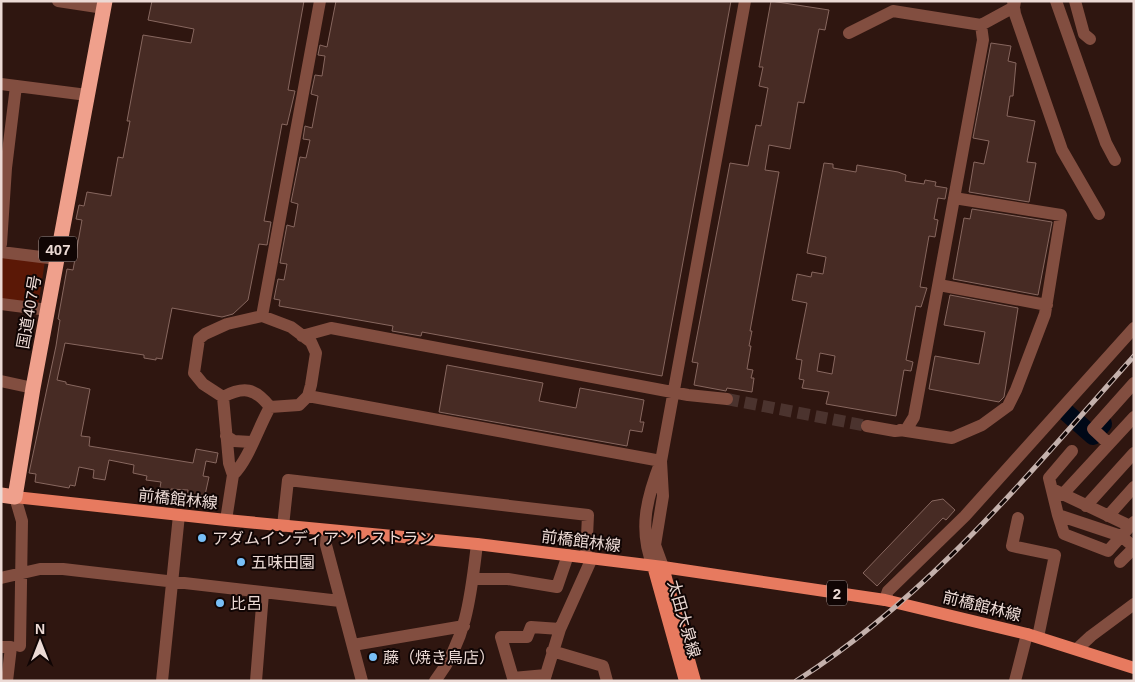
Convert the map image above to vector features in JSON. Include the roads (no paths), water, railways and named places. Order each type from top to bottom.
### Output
[{"type":"highway","name":"国道407号","points":[[8,496],[33,388],[104,5]]},
{"type":"main road","name":"前橋館林線","points":[[8,496],[283,526],[477,544],[658,567],[885,600],[1033,635],[1134,668]]},
{"type":"main road","name":"太田大泉線","points":[[658,567],[685,681]]},
{"type":"main road","name":"太田大泉線","points":[[658,567],[694,681]]},
{"type":"street","points":[[58,1],[104,5]]},
{"type":"street","points":[[262,316],[320,1]]},
{"type":"street","points":[[658,567],[647,551],[645,524],[648,493],[661,461],[745,1]]},
{"type":"street","points":[[1056,1],[1097,120],[1115,160]]},
{"type":"street","points":[[1075,1],[1084,34],[1090,39]]},
{"type":"street","points":[[849,33],[892,6],[982,25],[1014,3],[1062,150],[1099,214]]},
{"type":"street","points":[[900,430],[910,426],[914,417],[983,40],[982,25]]},
{"type":"street","points":[[1,84],[87,95]]},
{"type":"street","points":[[1,244],[4,167],[16,86]]},
{"type":"street","points":[[867,426],[952,438],[982,425],[1008,406],[1016,390],[1046,305],[1062,215],[954,198]]},
{"type":"street","points":[[1,252],[56,259]]},
{"type":"street","points":[[938,285],[1046,305]]},
{"type":"street","points":[[1,304],[48,310]]},
{"type":"street","points":[[223,398],[203,384],[194,373],[199,339],[205,334],[227,324],[262,316],[291,328],[312,342],[316,353],[308,396],[299,405],[270,407]]},
{"type":"street","points":[[302,336],[331,328],[674,392],[727,399]]},
{"type":"street","points":[[885,600],[888,591],[965,516],[1134,328]]},
{"type":"street","points":[[1,381],[33,388]]},
{"type":"street","points":[[1057,492],[1101,436],[1134,383]]},
{"type":"street","points":[[223,398],[237,390],[259,394],[270,407]]},
{"type":"street","points":[[308,396],[661,461]]},
{"type":"street","points":[[223,398],[228,462],[233,475],[226,520]]},
{"type":"street","points":[[233,475],[244,464],[251,442],[270,407]]},
{"type":"street","points":[[1101,436],[1134,417]]},
{"type":"street","points":[[226,436],[234,441],[251,442]]},
{"type":"street","points":[[1072,451],[1049,478],[1057,492],[1058,515],[1064,534],[1108,551],[1128,528]]},
{"type":"street","points":[[1086,506],[1134,453]]},
{"type":"street","points":[[283,526],[288,480],[588,515],[589,558],[552,651],[545,678],[513,678],[501,637],[527,637],[531,628],[562,624]]},
{"type":"street","points":[[1108,516],[1134,487]]},
{"type":"street","points":[[1057,492],[1108,516],[1128,528],[1134,547],[1120,562]]},
{"type":"street","points":[[8,496],[22,521],[23,573],[20,646]]},
{"type":"street","points":[[162,681],[179,515]]},
{"type":"street","points":[[1058,515],[1128,528]]},
{"type":"street","points":[[1015,681],[1033,635],[1055,555],[1012,546],[1018,518]]},
{"type":"street","points":[[326,530],[326,545],[362,681]]},
{"type":"street","points":[[435,681],[446,666],[464,626],[473,579],[477,544]]},
{"type":"street","points":[[473,579],[508,579],[557,586],[568,555]]},
{"type":"street","points":[[1,578],[40,569],[63,569],[340,601]]},
{"type":"street","points":[[256,681],[263,593]]},
{"type":"street","points":[[1078,649],[1090,636],[1134,604]]},
{"type":"street","points":[[353,645],[464,626]]},
{"type":"street","points":[[1,647],[11,647],[7,681]]},
{"type":"street","points":[[552,651],[603,666],[607,681]]},
{"type":"waterway","points":[[1067,413],[1093,436],[1103,424]]},
{"type":"tunnel","points":[[727,399],[867,426]]},
{"type":"railway","points":[[796,681],[844,648],[934,572],[1016,488],[1134,356]]},
{"type":"place","name":"アダムインディアンレストラン","points":[[202,538]]},
{"type":"place","name":"五味田園","points":[[241,562]]},
{"type":"place","name":"比呂","points":[[220,603]]},
{"type":"place","name":"藤（焼き鳥店）","points":[[373,657]]}]
